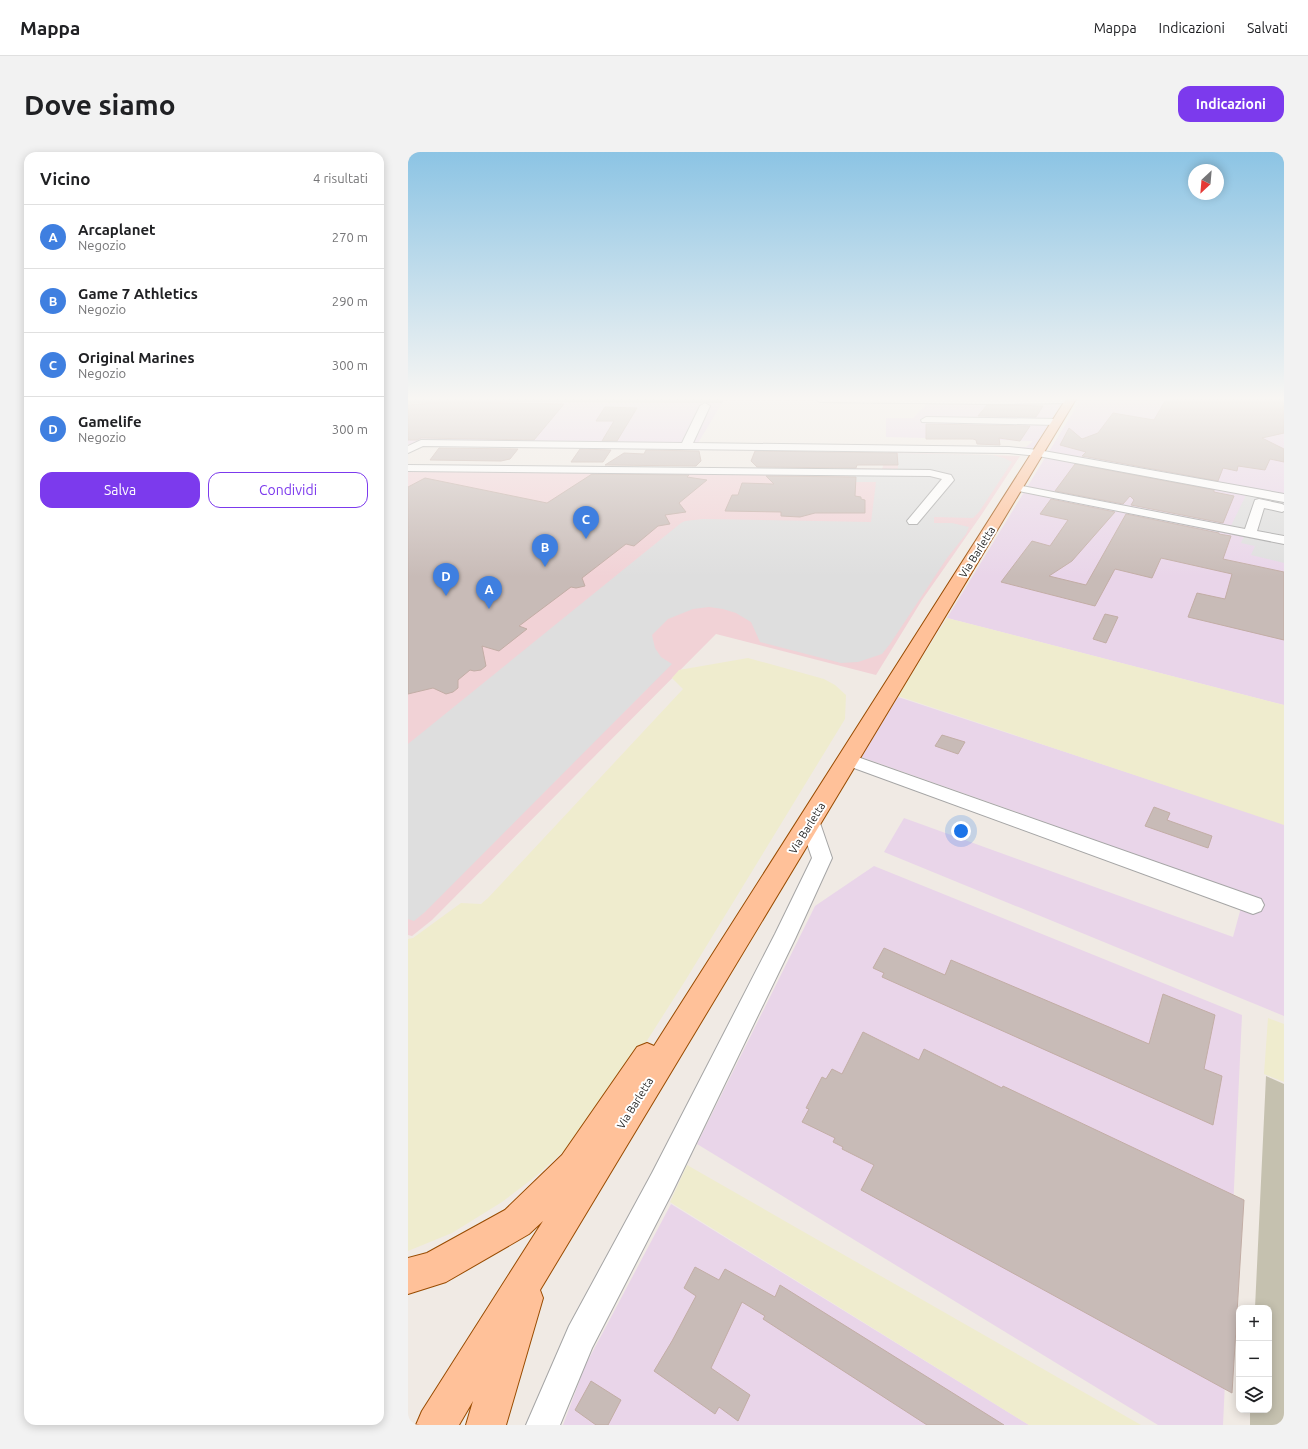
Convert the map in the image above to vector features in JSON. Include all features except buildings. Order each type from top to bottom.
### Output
[{"type":"main road","name":"Via Barletta","points":[[541,1256],[1034,458]]},
{"type":"main road","points":[[408,1276],[433,1269],[517,1222],[574,1167],[690,992],[726,956]]},
{"type":"main road","points":[[436,1425],[541,1256]]},
{"type":"main road","points":[[486,1425],[521,1309],[541,1256]]},
{"type":"street","points":[[1072,458],[1284,498]]},
{"type":"street","points":[[408,468],[930,473],[947,477],[948,480],[913,521]]},
{"type":"street","points":[[1017,488],[1284,540]]},
{"type":"street","points":[[1250,533],[1259,503],[1284,508]]},
{"type":"street","points":[[849,760],[1253,905]]},
{"type":"street","points":[[543,1425],[580,1337],[662,1183],[822,858],[810,823]]},
{"type":"shaded area","points":[[886,458],[1018,458],[922,600],[876,675],[716,634],[432,920],[412,936],[408,935],[408,471],[848,475],[850,468],[882,469]]},
{"type":"shaded area","points":[[898,458],[1005,458],[1012,462],[979,512],[973,518],[934,517],[934,523],[952,523],[969,527],[966,534],[947,558],[882,654],[858,662],[841,663],[760,642],[751,622],[736,613],[723,609],[709,607],[693,609],[668,619],[652,635],[655,648],[661,657],[672,664],[425,912],[414,921],[408,919],[408,744],[681,523],[685,521],[703,519],[871,522],[876,482],[848,482],[849,475],[898,475]]},
{"type":"shaded area","points":[[1045,458],[1284,458],[1284,705],[947,618]]},
{"type":"shaded area","points":[[1246,495],[1284,502],[1284,563],[1251,555],[1255,546],[1241,543],[1245,534],[1229,530]]},
{"type":"shaded area","points":[[947,618],[1284,705],[1284,825],[898,696]]},
{"type":"shaded area","points":[[748,658],[824,679],[835,685],[846,695],[845,719],[685,981],[634,1061],[593,1117],[567,1148],[536,1176],[502,1202],[452,1233],[408,1251],[408,939],[413,938],[461,903],[481,904],[488,898],[683,689],[672,678],[679,670]]},
{"type":"shaded area","points":[[898,697],[1284,824],[1284,1016],[884,852],[904,818],[1233,937],[1245,893],[861,757]]},
{"type":"shaded area","points":[[874,866],[1242,1015],[1223,1425],[1158,1425],[697,1144],[815,906]]},
{"type":"shaded area","points":[[1268,1018],[1284,1024],[1284,1082],[1264,1074]]},
{"type":"shaded area","points":[[1266,1076],[1284,1084],[1284,1425],[1250,1425],[1250,1413],[1272,1413],[1272,1305],[1255,1305]]},
{"type":"shaded area","points":[[687,1165],[1141,1425],[1029,1425],[670,1202]]},
{"type":"shaded area","points":[[671,1204],[1029,1425],[563,1425],[585,1366]]},
{"type":"place","name":"Original Marines","points":[[586,539]]},
{"type":"place","name":"Game 7 Athletics","points":[[545,567]]},
{"type":"place","name":"Gamelife","points":[[446,596]]},
{"type":"place","name":"Arcaplanet","points":[[489,609]]}]
